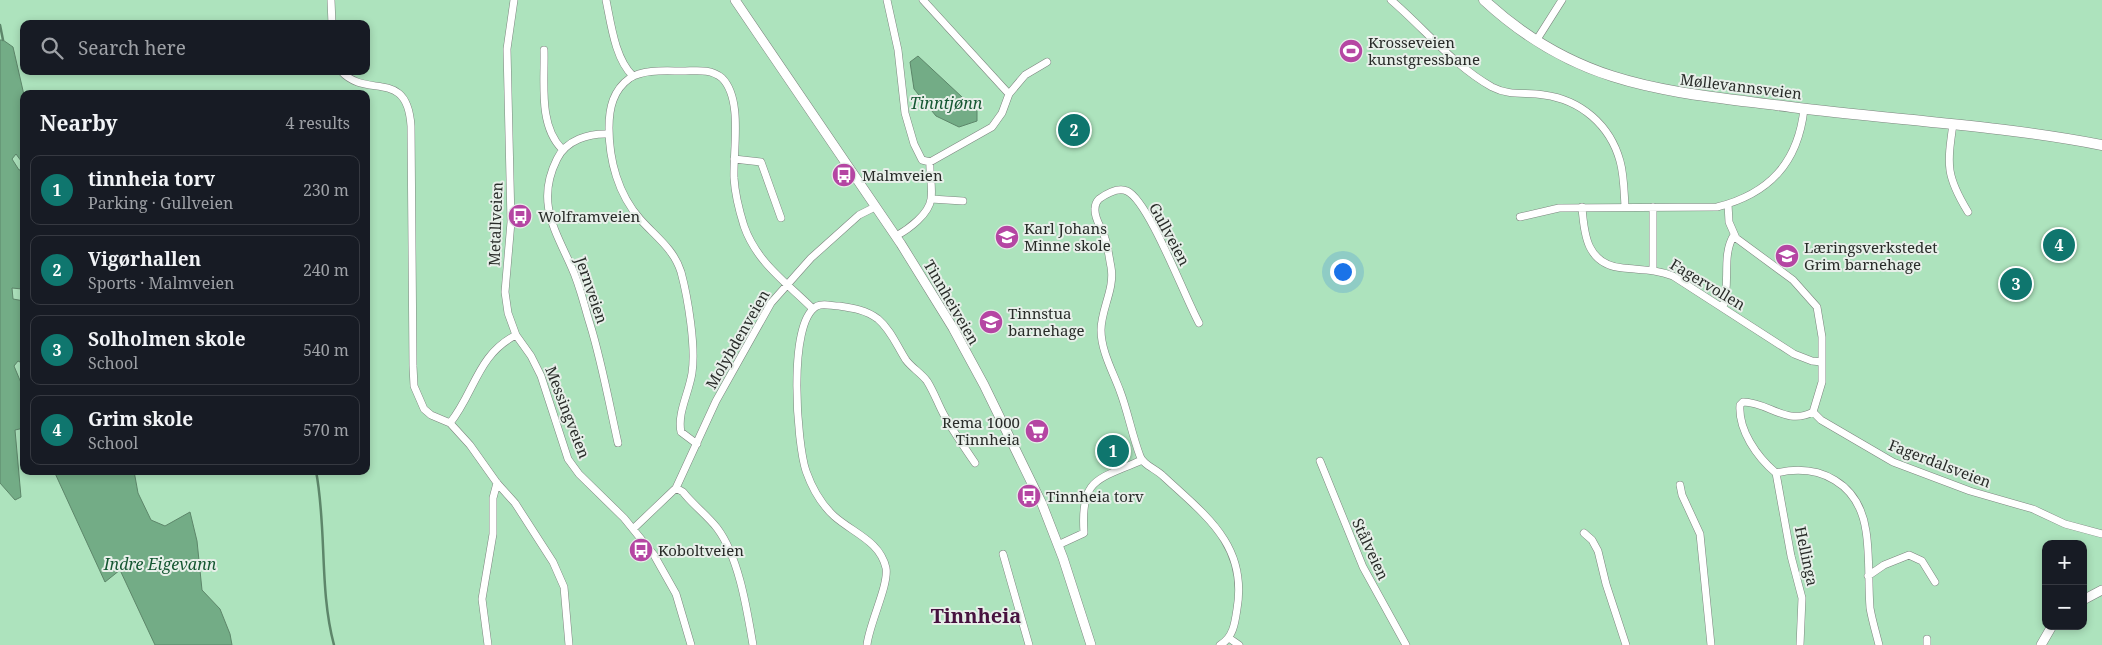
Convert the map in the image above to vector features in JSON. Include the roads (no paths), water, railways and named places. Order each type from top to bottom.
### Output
[{"type":"main road","name":"Møllevannsveien","points":[[1484,0],[1536,41],[1586,67],[1637,85],[1803,114],[1953,124],[2039,134],[2102,145]]},
{"type":"street","points":[[331,0],[332,20]]},
{"type":"street","name":"Metallveien","points":[[514,0],[507,49],[511,222],[505,292],[508,313],[516,335]]},
{"type":"street","points":[[606,0],[620,54],[625,66],[633,76]]},
{"type":"street","name":"Tinnheiveien","points":[[736,0],[896,236],[931,291],[984,385],[1025,466],[1058,545],[1091,645]]},
{"type":"street","points":[[887,0],[898,50],[907,124],[922,160],[930,162]]},
{"type":"street","points":[[923,0],[1009,94]]},
{"type":"street","points":[[1391,0],[1462,66],[1493,88],[1512,94],[1552,96],[1576,104],[1591,115],[1603,126],[1618,154],[1622,172],[1625,206]]},
{"type":"street","points":[[1536,41],[1562,0]]},
{"type":"street","points":[[544,50],[548,121],[555,140],[562,149],[588,136],[609,134]]},
{"type":"street","points":[[930,162],[992,127],[1002,114],[1009,94],[1025,75],[1048,62]]},
{"type":"street","points":[[698,444],[681,432],[679,424],[690,386],[693,359],[681,274],[674,255],[639,218],[617,179],[610,156],[610,108],[613,99],[626,81],[633,76],[653,72],[701,70],[707,70],[722,79],[728,87],[734,105],[735,191],[748,235],[759,254],[786,285],[813,309]]},
{"type":"street","points":[[346,75],[355,82],[392,89],[403,96],[409,107],[411,126],[414,386],[424,409],[431,415],[450,423],[478,455],[497,483],[529,523],[558,572],[566,603],[569,645]]},
{"type":"street","points":[[1520,217],[1548,209],[1625,206],[1717,207],[1728,204],[1755,194],[1775,178],[1790,157],[1799,133],[1803,114]]},
{"type":"street","points":[[1953,124],[1949,155],[1950,177],[1968,212]]},
{"type":"street","name":"Jernveien","points":[[562,149],[549,179],[547,188],[548,209],[554,231],[575,275],[590,324],[618,443]]},
{"type":"street","points":[[734,159],[761,162],[781,218]]},
{"type":"street","points":[[896,236],[922,215],[931,199],[930,162]]},
{"type":"street","name":"Gullveien","points":[[1142,460],[1106,355],[1101,332],[1102,320],[1112,282],[1112,271],[1105,238],[1095,213],[1095,204],[1100,199],[1118,190],[1126,191],[1135,198],[1150,222],[1200,323]]},
{"type":"street","points":[[931,199],[963,201]]},
{"type":"street","points":[[1728,204],[1729,222],[1734,235],[1744,245],[1768,260],[1793,280],[1817,307],[1821,325],[1822,382],[1813,412],[1806,416],[1786,417],[1751,402],[1740,405],[1739,417],[1744,431],[1764,462],[1776,473],[1801,469],[1837,481],[1859,507],[1866,529],[1870,609],[1879,645]]},
{"type":"street","points":[[1653,206],[1653,269]]},
{"type":"street","name":"Molybdenveien","points":[[633,529],[676,488],[723,388],[762,317],[786,285],[841,230],[859,215],[875,207]]},
{"type":"street","name":"Fagervollen","points":[[1582,207],[1586,241],[1596,256],[1605,262],[1622,268],[1653,269],[1684,282],[1794,354],[1812,361],[1822,362]]},
{"type":"street","points":[[1723,306],[1726,290],[1728,248],[1734,235]]},
{"type":"street","points":[[867,645],[870,624],[887,576],[885,567],[879,552],[867,538],[826,508],[814,490],[803,460],[796,365],[804,328],[813,309],[821,305],[854,308],[870,314],[884,324],[911,367],[926,380],[945,417],[975,463]]},
{"type":"street","points":[[450,423],[488,357],[500,344],[516,335]]},
{"type":"street","name":"Messingveien","points":[[516,335],[531,356],[541,376],[568,459],[579,474],[633,529],[654,555],[676,594],[691,645]]},
{"type":"street","name":"Fagerdalsveien","points":[[1813,412],[1820,420],[1893,462],[1970,491],[2034,509],[2071,526],[2102,534]]},
{"type":"street","points":[[1058,545],[1084,533],[1085,499],[1095,482],[1105,475],[1142,460],[1156,470],[1215,526],[1230,547],[1237,567],[1239,586],[1237,611],[1229,638],[1220,645]]},
{"type":"street","name":"Stålveien","points":[[1320,461],[1363,567],[1406,645]]},
{"type":"street","name":"Hellinga","points":[[1776,473],[1791,556],[1802,598],[1800,645]]},
{"type":"street","points":[[488,645],[482,599],[493,534],[493,498],[497,483]]},
{"type":"street","points":[[1680,485],[1682,495],[1700,534],[1711,645]]},
{"type":"street","points":[[676,488],[716,527],[726,543],[744,598],[754,645]]},
{"type":"street","points":[[1584,533],[1592,540],[1598,551],[1607,589],[1626,645]]},
{"type":"street","points":[[1003,554],[1030,645]]},
{"type":"street","points":[[1868,576],[1884,565],[1909,555],[1922,561],[1935,582]]},
{"type":"street","points":[[2087,598],[2102,590]]},
{"type":"street","points":[[2041,645],[2050,630]]},
{"type":"street","points":[[1229,638],[1238,645]]},
{"type":"water","points":[[0,40],[3,40],[13,47],[23,90],[20,90],[20,160],[16,154],[12,159],[20,170],[20,289],[12,288],[13,299],[20,300],[20,362],[18,361],[14,366],[20,380],[20,429],[15,430],[21,497],[15,500],[0,483]]},
{"type":"water","name":"Tinntjønn","points":[[918,56],[977,111],[977,121],[959,127],[936,116],[914,89],[910,62]]},
{"type":"water","name":"Indre Eigevann","points":[[56,475],[135,475],[138,493],[151,520],[165,526],[190,512],[197,541],[202,590],[220,609],[230,634],[232,645],[155,645],[120,570],[105,582]]},
{"type":"waterway","points":[[0,25],[3,40]]},
{"type":"waterway","points":[[317,475],[321,514],[326,602],[334,645]]},
{"type":"place","name":"Krosseveien kunstgressbane","points":[[1351,51]]},
{"type":"place","name":"Vigørhallen","points":[[1074,130]]},
{"type":"place","name":"Malmveien","points":[[844,175]]},
{"type":"place","name":"Wolframveien","points":[[520,216]]},
{"type":"place","name":"Karl Johans Minne skole","points":[[1007,237]]},
{"type":"place","name":"Grim skole","points":[[2059,245]]},
{"type":"place","name":"Læringsverkstedet Grim barnehage","points":[[1787,256]]},
{"type":"place","name":"Solholmen skole","points":[[2016,284]]},
{"type":"place","name":"Tinnstua barnehage","points":[[991,322]]},
{"type":"place","name":"Rema 1000 Tinnheia","points":[[1037,431]]},
{"type":"place","name":"tinnheia torv","points":[[1113,451]]},
{"type":"place","name":"Tinnheia torv","points":[[1029,496]]},
{"type":"place","name":"Koboltveien","points":[[641,550]]},
{"type":"district","name":"Tinnheia","points":[[976,615]]}]
